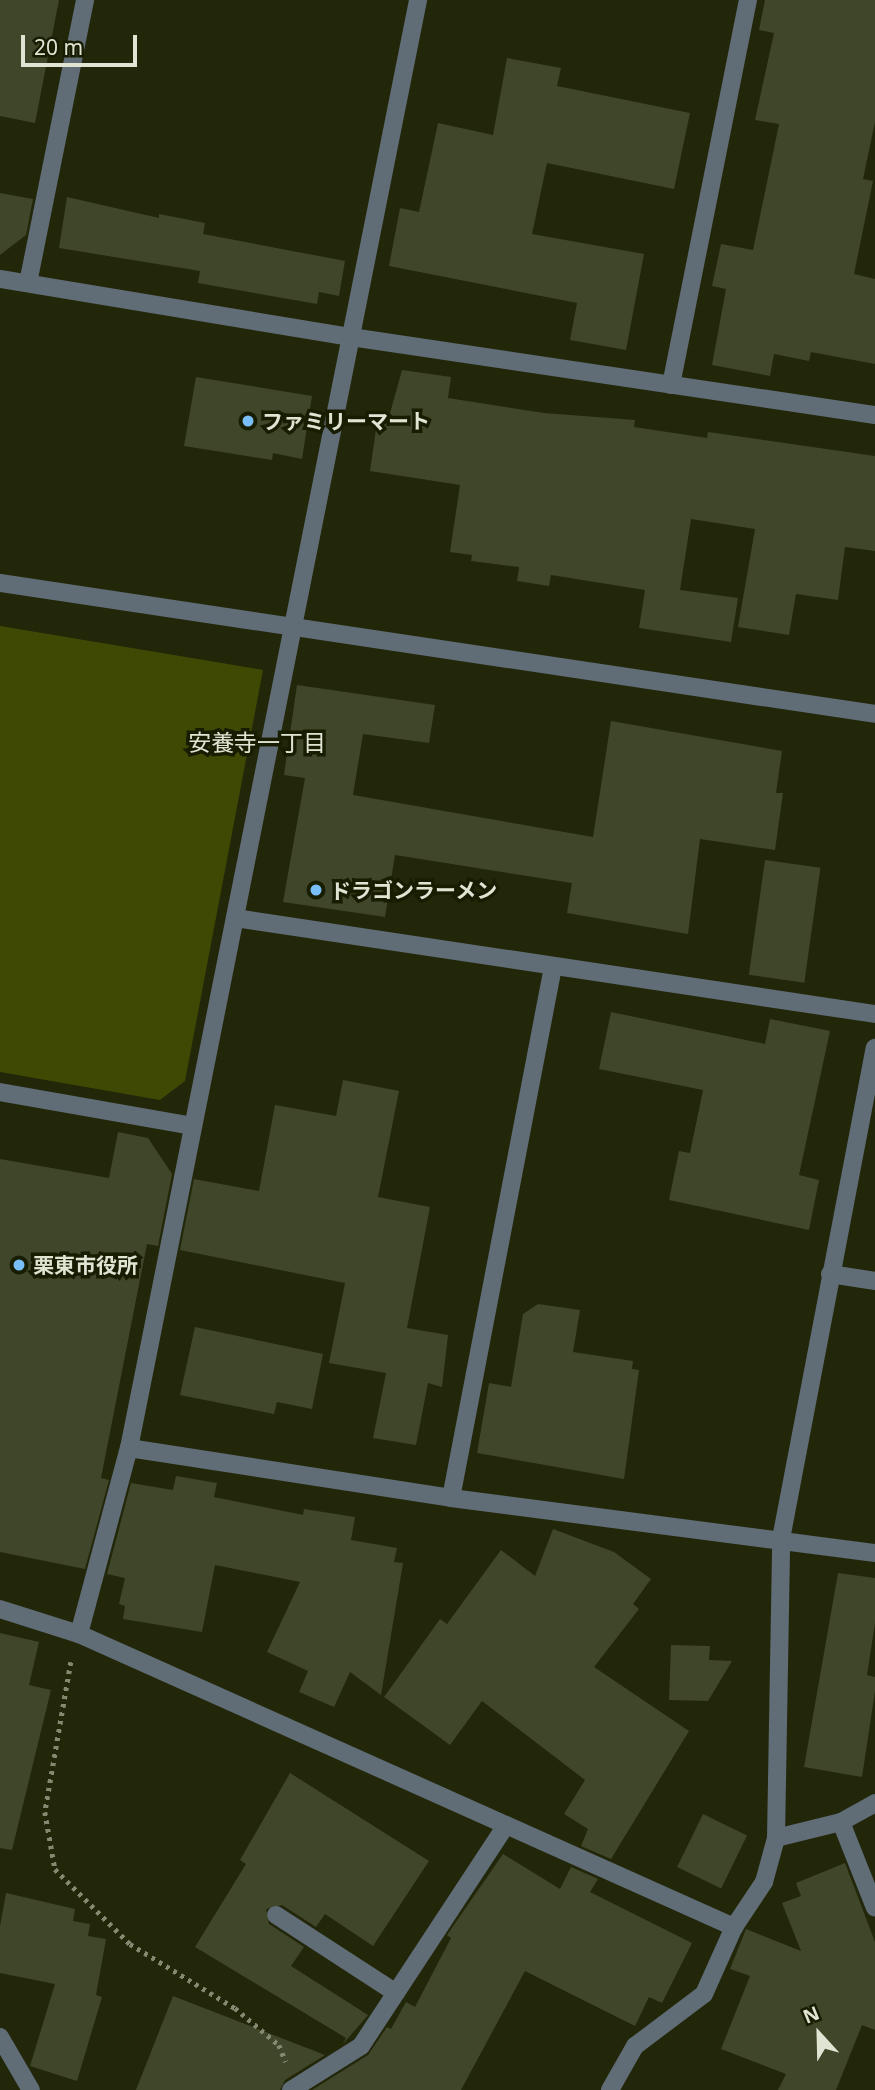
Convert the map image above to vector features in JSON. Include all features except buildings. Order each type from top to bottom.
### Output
[{"type":"street","points":[[28,283],[85,0]]},
{"type":"street","points":[[79,1634],[129,1448],[191,1126],[418,0]]},
{"type":"street","points":[[671,385],[748,0]]},
{"type":"street","points":[[0,279],[351,337],[875,415]]},
{"type":"street","points":[[0,583],[291,629],[875,714]]},
{"type":"street","points":[[234,918],[875,1014]]},
{"type":"street","points":[[451,1498],[553,967]]},
{"type":"street","points":[[610,2090],[635,2046],[704,1994],[734,1927],[764,1882],[776,1838],[781,1539],[875,1048]]},
{"type":"street","points":[[0,1092],[191,1126]]},
{"type":"street","points":[[830,1274],[875,1281]]},
{"type":"street","points":[[129,1448],[451,1498],[875,1553]]},
{"type":"street","points":[[0,1609],[79,1634],[734,1927]]},
{"type":"street","points":[[776,1838],[841,1822],[875,1802]]},
{"type":"street","points":[[841,1822],[875,1908]]},
{"type":"street","points":[[293,2088],[361,2046],[506,1825]]},
{"type":"street","points":[[276,1915],[396,1993]]},
{"type":"street","points":[[0,2037],[31,2090]]},
{"type":"path","points":[[79,1634],[65,1684],[45,1812],[55,1869],[130,1944],[235,2008],[279,2045],[293,2088]]},
{"type":"green space","points":[[0,626],[263,670],[185,1081],[160,1100],[0,1072]]},
{"type":"place","name":"ファミリーマート","points":[[248,421]]},
{"type":"place","name":"ドラゴンラーメン","points":[[316,890]]},
{"type":"place","name":"栗東市役所","points":[[19,1265]]},
{"type":"district","name":"安養寺一丁目","points":[[257,742]]}]
